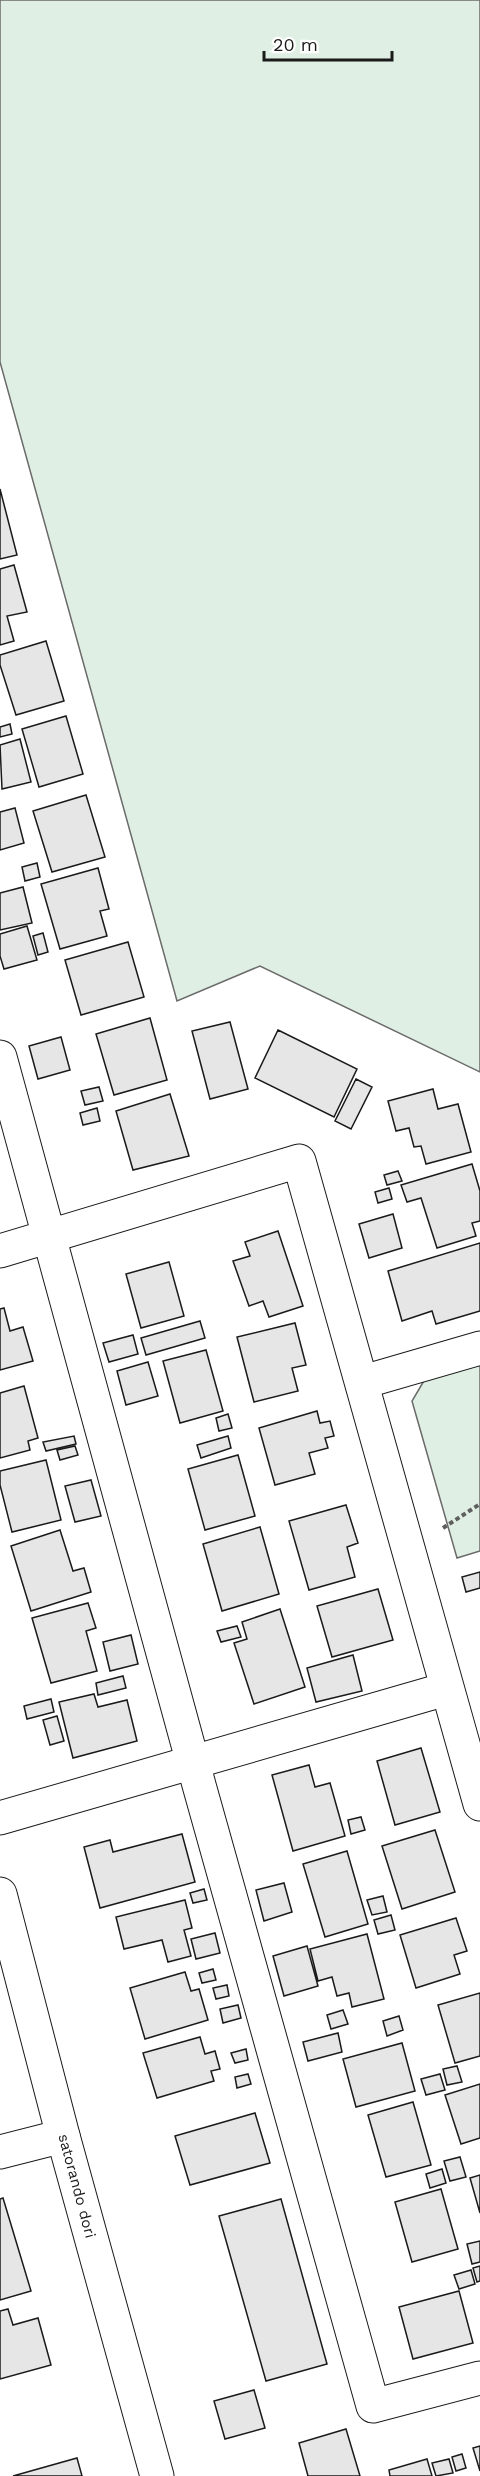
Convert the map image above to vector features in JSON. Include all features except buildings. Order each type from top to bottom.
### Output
[{"type":"street","points":[[0,1058],[51,1236],[193,1763],[373,2406],[480,2378]]},
{"type":"street","points":[[0,1251],[299,1161],[480,1804]]},
{"type":"street","points":[[363,1382],[480,1348]]},
{"type":"street","points":[[0,1818],[446,1689]]},
{"type":"street","name":"satorando dori","points":[[0,1894],[63,2136],[157,2476]]},
{"type":"street","points":[[0,2152],[63,2136]]},
{"type":"path","points":[[443,1528],[480,1504]]},
{"type":"green space","points":[[0,0],[480,0],[480,1072],[260,966],[177,1001],[0,362]]},
{"type":"green space","points":[[480,1365],[480,1551],[457,1558],[412,1401],[425,1379]]}]
